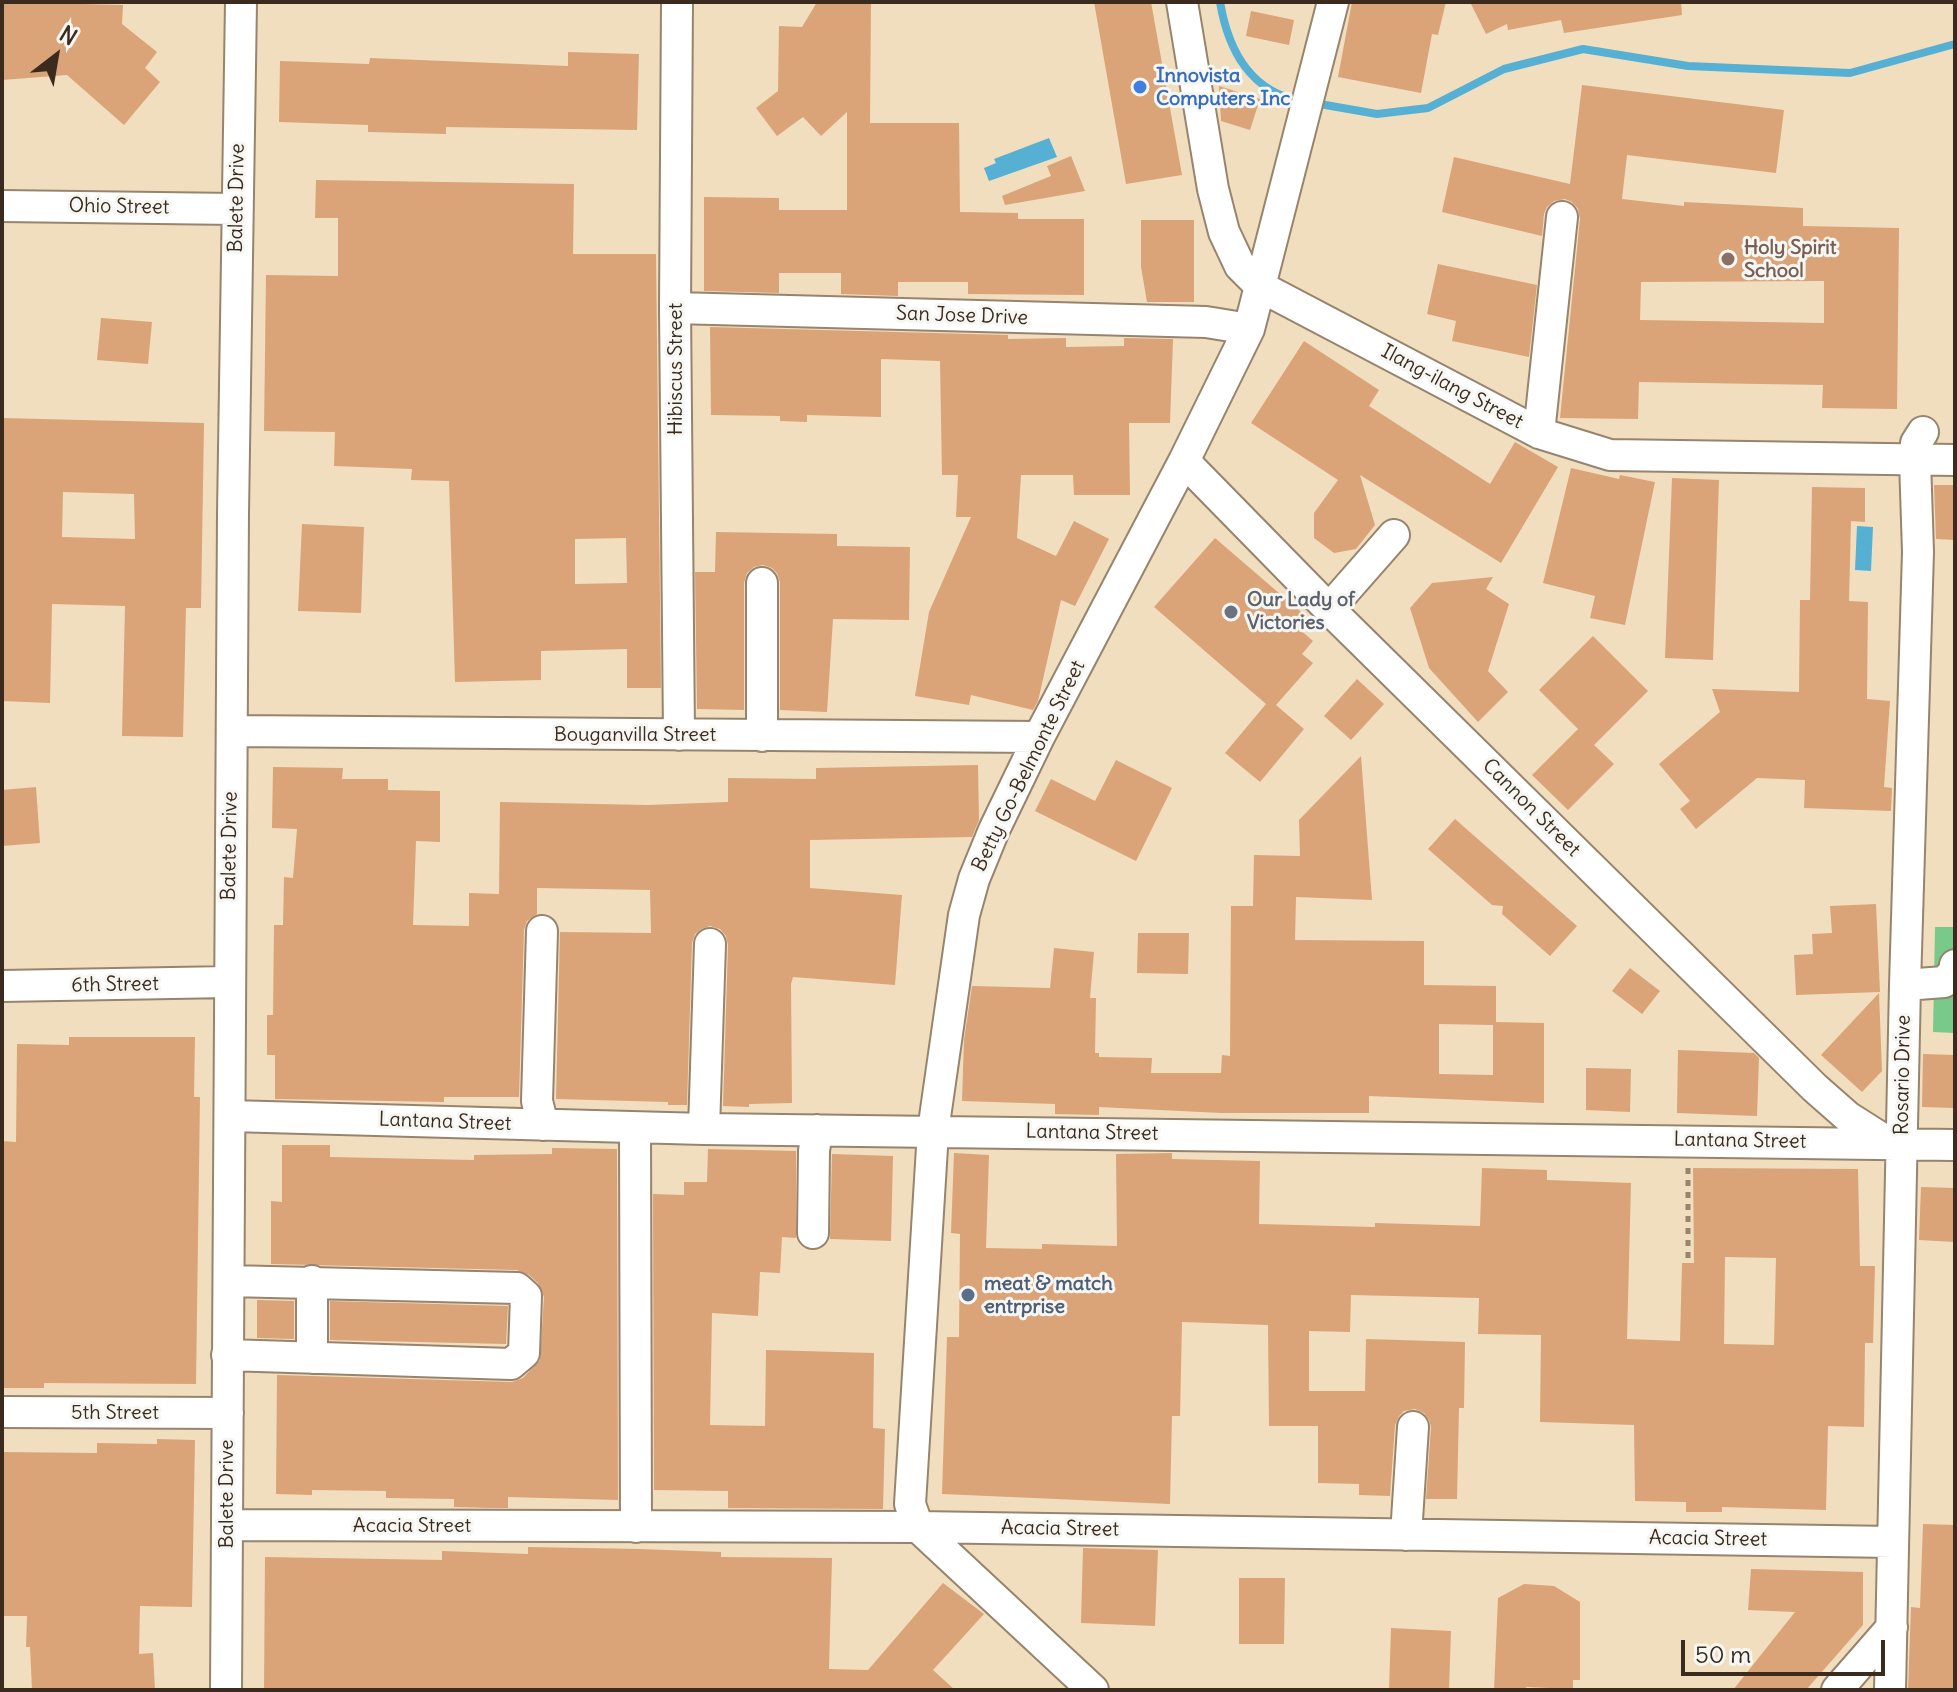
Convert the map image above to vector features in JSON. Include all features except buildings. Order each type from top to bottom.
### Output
[{"type":"street","name":"Balete Drive","points":[[226,1690],[229,982],[236,209],[241,2]]},
{"type":"street","name":"Hibiscus Street","points":[[677,2],[675,308],[679,735]]},
{"type":"street","name":"Ilang-ilang Street","points":[[1182,2],[1213,189],[1224,232],[1240,266],[1261,287],[1539,433],[1610,455],[1916,441],[1955,460]]},
{"type":"street","name":"Betty Go-Belmonte Street","points":[[918,1527],[910,1504],[933,1131],[967,903],[994,830],[1039,737],[1184,461],[1249,329],[1333,2]]},
{"type":"street","name":"Ohio Street","points":[[2,206],[236,209]]},
{"type":"street","points":[[1539,433],[1562,217]]},
{"type":"street","name":"San Jose Drive","points":[[675,308],[1206,322],[1249,329]]},
{"type":"street","name":"Rosario Drive","points":[[1890,1690],[1895,1143],[1918,741],[1925,552],[1916,441]]},
{"type":"street","name":"Cannon Street","points":[[1184,461],[1329,609],[1815,1088],[1848,1117],[1895,1143]]},
{"type":"street","points":[[1329,609],[1394,535]]},
{"type":"street","points":[[762,583],[762,736]]},
{"type":"street","name":"Bouganvilla Street","points":[[232,731],[1039,737]]},
{"type":"street","points":[[542,931],[537,1101],[543,1125]]},
{"type":"street","points":[[704,1129],[710,944]]},
{"type":"street","points":[[1905,985],[1944,982],[1954,972],[1955,965]]},
{"type":"street","name":"6th Street","points":[[2,986],[229,982]]},
{"type":"street","name":"Lantana Street","points":[[230,1116],[635,1128],[1955,1145]]},
{"type":"street","points":[[635,1128],[636,1527]]},
{"type":"street","points":[[813,1233],[817,1130]]},
{"type":"street","points":[[227,1355],[511,1364],[524,1353],[526,1296],[517,1288],[229,1281]]},
{"type":"street","points":[[312,1281],[312,1358]]},
{"type":"street","name":"5th Street","points":[[2,1412],[228,1413]]},
{"type":"street","points":[[1406,1535],[1413,1427]]},
{"type":"street","name":"Acacia Street","points":[[227,1525],[918,1527],[1893,1542]]},
{"type":"street","points":[[918,1527],[1093,1690]]},
{"type":"street","points":[[1837,1690],[1892,1627]]},
{"type":"path","points":[[1688,1140],[1688,1258]]},
{"type":"green space","points":[[1935,927],[1955,927],[1955,1033],[1933,1032]]},
{"type":"water","points":[[1049,138],[1057,157],[989,181],[984,168],[996,163],[994,159]]},
{"type":"water","points":[[1857,526],[1873,527],[1871,571],[1855,570]]},
{"type":"waterway","points":[[1220,2],[1229,36],[1244,66],[1268,88],[1301,101]]},
{"type":"waterway","points":[[1314,103],[1377,114],[1428,108],[1504,69],[1583,49],[1688,66],[1850,73],[1955,44]]},
{"type":"place","name":"Innovista Computers Inc","points":[[1140,87]]},
{"type":"place","name":"Holy Spirit School","points":[[1728,259]]},
{"type":"place","name":"Our Lady of Victories","points":[[1231,612]]},
{"type":"place","name":"meat & match entrprise","points":[[968,1295]]}]
